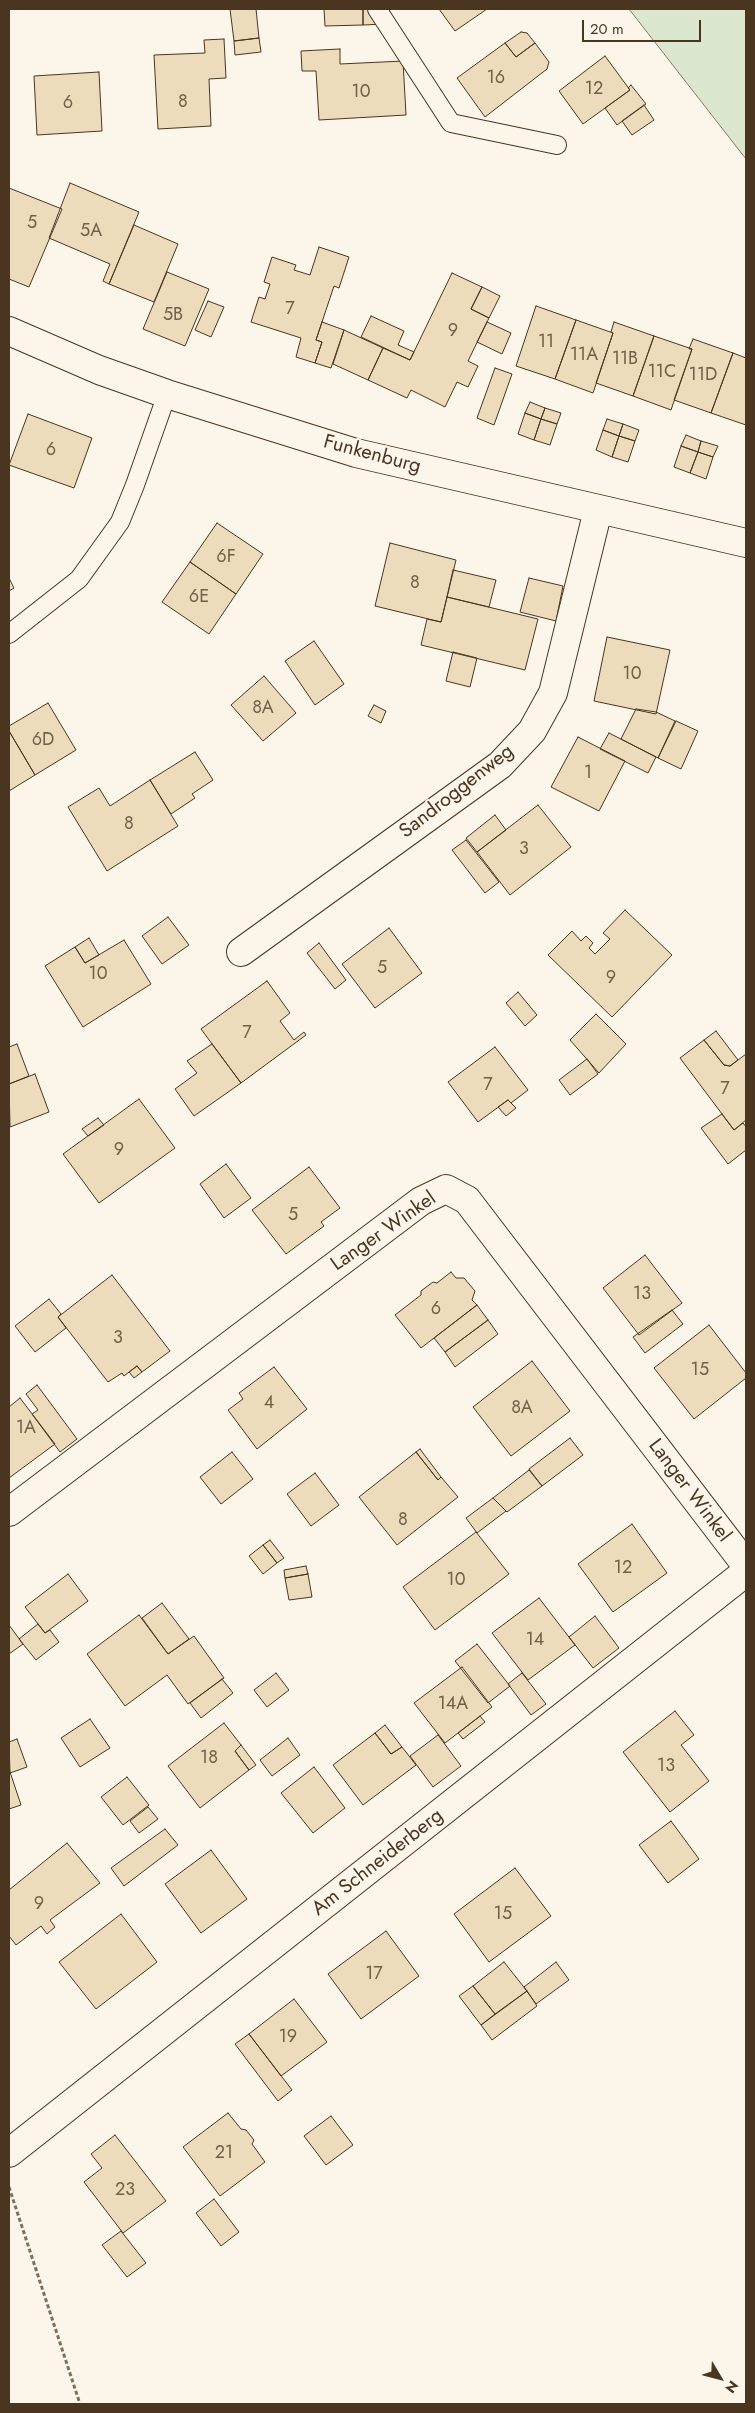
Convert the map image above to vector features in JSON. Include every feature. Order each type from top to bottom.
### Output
[{"type":"street","name":"Funkenburg","points":[[9,331],[99,370],[166,394],[356,453],[746,543]]},
{"type":"street","name":"Sandroggenweg","points":[[241,952],[500,765],[532,731],[553,693],[598,510]]},
{"type":"street","name":"Langer Winkel","points":[[9,1512],[421,1200],[446,1189],[467,1200],[746,1565]]},
{"type":"street","name":"Am Schneiderberg","points":[[9,2153],[746,1572]]},
{"type":"lane","points":[[377,9],[451,123],[557,145]]},
{"type":"lane","points":[[9,634],[78,579],[120,522],[135,485],[166,394]]},
{"type":"path","points":[[9,2186],[80,2404]]},
{"type":"green space","points":[[629,9],[746,9],[746,159]]},
{"type":"building","points":[[230,9],[256,9],[259,38],[234,41]]},
{"type":"building","points":[[324,9],[363,9],[363,25],[325,26]]},
{"type":"building","points":[[363,9],[372,9],[385,24],[363,25]]},
{"type":"building","points":[[439,9],[487,9],[455,31]]},
{"type":"building","points":[[521,32],[527,33],[535,43],[516,57],[505,43]]},
{"type":"building","points":[[259,38],[261,52],[235,55],[234,41]]},
{"type":"building","points":[[224,39],[226,78],[209,79],[211,126],[158,129],[154,55],[205,53],[204,40]]},
{"type":"building","points":[[505,43],[516,57],[535,43],[549,62],[547,69],[485,117],[457,78]]},
{"type":"building","points":[[340,49],[340,64],[403,61],[406,115],[319,120],[316,71],[302,71],[301,51]]},
{"type":"building","points":[[605,56],[630,90],[583,124],[559,91]]},
{"type":"building","points":[[99,72],[102,131],[37,135],[34,76]]},
{"type":"building","points":[[631,85],[646,104],[617,125],[605,108],[630,90],[628,88]]},
{"type":"building","points":[[644,105],[654,120],[632,135],[622,121]]},
{"type":"building","points":[[70,183],[139,212],[109,284],[103,281],[110,264],[49,238]]},
{"type":"building","points":[[9,188],[62,209],[29,287],[9,279]]},
{"type":"building","points":[[134,225],[178,244],[154,302],[109,284]]},
{"type":"building","points":[[319,247],[349,257],[339,288],[334,286],[316,340],[322,342],[315,363],[296,357],[301,338],[251,322],[259,297],[265,299],[270,284],[264,282],[272,257],[296,265],[294,270],[310,275]]},
{"type":"building","points":[[167,272],[209,289],[185,346],[143,329]]},
{"type":"building","points":[[452,273],[482,287],[471,309],[489,318],[468,361],[478,366],[468,387],[457,382],[445,407],[411,390],[407,398],[368,380],[383,348],[410,360]]},
{"type":"building","points":[[482,287],[500,296],[489,318],[471,309]]},
{"type":"building","points":[[208,301],[224,307],[211,337],[195,330]]},
{"type":"building","points":[[536,306],[576,320],[555,379],[516,366]]},
{"type":"building","points":[[371,316],[404,331],[398,345],[414,352],[410,360],[361,337]]},
{"type":"building","points":[[576,320],[613,333],[593,393],[555,379]]},
{"type":"building","points":[[322,322],[344,330],[331,368],[315,363],[322,342],[316,340]]},
{"type":"building","points":[[487,322],[511,333],[502,354],[477,342]]},
{"type":"building","points":[[614,322],[654,336],[633,396],[596,383],[613,333],[611,332]]},
{"type":"building","points":[[344,330],[383,348],[368,380],[333,364]]},
{"type":"building","points":[[654,336],[692,349],[671,410],[633,396]]},
{"type":"building","points":[[693,339],[733,353],[711,413],[674,400],[692,349],[689,349]]},
{"type":"building","points":[[733,353],[746,358],[746,425],[711,413]]},
{"type":"building","points":[[495,368],[512,374],[494,425],[477,418]]},
{"type":"building","points":[[530,402],[545,408],[541,419],[525,413]]},
{"type":"building","points":[[545,408],[561,413],[557,424],[541,419]]},
{"type":"building","points":[[525,413],[541,419],[534,440],[518,434]]},
{"type":"building","points":[[28,414],[92,438],[74,488],[9,465]]},
{"type":"building","points":[[541,419],[557,424],[550,445],[534,440]]},
{"type":"building","points":[[607,419],[623,424],[619,436],[603,430]]},
{"type":"building","points":[[623,424],[639,430],[635,441],[619,436]]},
{"type":"building","points":[[603,430],[619,436],[612,457],[596,450]]},
{"type":"building","points":[[686,435],[701,441],[698,452],[681,446]]},
{"type":"building","points":[[619,436],[635,441],[628,462],[612,457]]},
{"type":"building","points":[[701,441],[718,446],[713,457],[698,452]]},
{"type":"building","points":[[681,446],[698,452],[690,473],[674,467]]},
{"type":"building","points":[[698,452],[713,457],[706,479],[690,473]]},
{"type":"building","points":[[217,523],[263,554],[236,594],[190,562]]},
{"type":"building","points":[[390,543],[456,560],[441,622],[375,606]]},
{"type":"building","points":[[190,562],[236,594],[209,634],[162,602]]},
{"type":"building","points":[[453,570],[496,580],[489,607],[447,597]]},
{"type":"building","points":[[9,578],[14,588],[9,591]]},
{"type":"building","points":[[529,578],[563,586],[556,621],[520,612]]},
{"type":"building","points":[[447,597],[538,619],[525,670],[421,645],[427,619],[441,622]]},
{"type":"building","points":[[607,637],[670,650],[656,714],[594,701]]},
{"type":"building","points":[[314,641],[344,684],[315,705],[285,661]]},
{"type":"building","points":[[453,652],[477,658],[470,687],[446,681]]},
{"type":"building","points":[[264,676],[296,713],[263,741],[231,705]]},
{"type":"building","points":[[48,703],[76,750],[35,775],[9,731],[9,726]]},
{"type":"building","points":[[374,705],[386,711],[381,723],[368,716]]},
{"type":"building","points":[[636,709],[656,712],[675,721],[658,758],[621,739]]},
{"type":"building","points":[[676,721],[698,731],[681,769],[658,758]]},
{"type":"building","points":[[9,731],[35,775],[9,791]]},
{"type":"building","points":[[609,733],[656,757],[648,773],[600,749]]},
{"type":"building","points":[[578,737],[625,761],[599,811],[551,787]]},
{"type":"building","points":[[195,752],[213,780],[192,794],[195,798],[171,814],[150,780]]},
{"type":"building","points":[[150,780],[178,826],[107,871],[68,807],[99,788],[110,806]]},
{"type":"building","points":[[538,805],[571,847],[510,895],[477,852]]},
{"type":"building","points":[[495,815],[506,830],[477,852],[466,838]]},
{"type":"building","points":[[466,840],[499,882],[485,893],[452,850]]},
{"type":"building","points":[[625,910],[672,955],[612,1017],[548,955],[572,931],[581,941],[586,936],[593,943],[589,948],[595,954],[610,939],[603,933]]},
{"type":"building","points":[[168,917],[189,945],[162,964],[142,936]]},
{"type":"building","points":[[389,928],[422,973],[375,1008],[342,964]]},
{"type":"building","points":[[89,938],[99,955],[85,963],[75,947]]},
{"type":"building","points":[[124,940],[151,984],[83,1027],[45,966],[75,947],[85,963]]},
{"type":"building","points":[[319,943],[346,980],[335,989],[307,953]]},
{"type":"building","points":[[267,981],[290,1013],[280,1021],[294,1040],[304,1032],[306,1035],[241,1083],[201,1029]]},
{"type":"building","points":[[518,992],[537,1015],[525,1026],[506,1003]]},
{"type":"building","points":[[596,1014],[626,1044],[599,1073],[570,1040]]},
{"type":"building","points":[[716,1031],[738,1060],[730,1066],[724,1065],[704,1040]]},
{"type":"building","points":[[704,1040],[724,1065],[730,1066],[746,1054],[746,1120],[734,1130],[680,1058]]},
{"type":"building","points":[[17,1044],[29,1076],[9,1084],[9,1047]]},
{"type":"building","points":[[212,1044],[241,1083],[194,1116],[175,1089],[197,1073],[187,1061]]},
{"type":"building","points":[[495,1047],[528,1090],[511,1103],[508,1100],[478,1122],[448,1082]]},
{"type":"building","points":[[587,1059],[598,1074],[570,1095],[559,1080]]},
{"type":"building","points":[[35,1074],[49,1112],[10,1127],[9,1084]]},
{"type":"building","points":[[139,1099],[175,1148],[99,1203],[63,1154]]},
{"type":"building","points":[[508,1100],[516,1108],[506,1116],[498,1107]]},
{"type":"building","points":[[722,1114],[734,1130],[743,1123],[746,1127],[746,1150],[728,1164],[701,1128]]},
{"type":"building","points":[[98,1118],[104,1125],[88,1136],[82,1129]]},
{"type":"building","points":[[226,1164],[251,1198],[224,1218],[200,1184]]},
{"type":"building","points":[[309,1167],[340,1208],[321,1222],[324,1226],[286,1254],[252,1210]]},
{"type":"building","points":[[645,1255],[682,1303],[639,1335],[603,1288]]},
{"type":"building","points":[[451,1272],[456,1278],[464,1278],[475,1291],[472,1300],[477,1305],[421,1348],[395,1315],[421,1295],[421,1291],[433,1282],[437,1283]]},
{"type":"building","points":[[112,1275],[170,1351],[142,1372],[137,1366],[124,1376],[122,1373],[108,1382],[58,1317]]},
{"type":"building","points":[[49,1299],[61,1314],[58,1317],[66,1328],[35,1352],[15,1326]]},
{"type":"building","points":[[477,1305],[488,1320],[445,1352],[434,1338]]},
{"type":"building","points":[[672,1310],[683,1324],[645,1353],[633,1337]]},
{"type":"building","points":[[488,1320],[498,1334],[455,1367],[445,1352]]},
{"type":"building","points":[[709,1325],[746,1373],[746,1378],[694,1419],[654,1368]]},
{"type":"building","points":[[532,1361],[570,1411],[511,1456],[473,1407]]},
{"type":"building","points":[[137,1366],[142,1372],[134,1378],[129,1372]]},
{"type":"building","points":[[274,1367],[307,1409],[257,1449],[228,1410],[243,1399],[239,1393]]},
{"type":"building","points":[[37,1385],[77,1439],[60,1452],[32,1414],[38,1410],[26,1394]]},
{"type":"building","points":[[20,1398],[55,1444],[9,1478],[9,1407]]},
{"type":"building","points":[[570,1438],[583,1455],[542,1486],[529,1469]]},
{"type":"building","points":[[420,1449],[441,1477],[438,1480],[416,1452]]},
{"type":"building","points":[[232,1452],[253,1479],[221,1504],[200,1477]]},
{"type":"building","points":[[416,1452],[438,1480],[441,1477],[458,1497],[397,1545],[359,1497]]},
{"type":"building","points":[[529,1470],[542,1486],[507,1512],[493,1498]]},
{"type":"building","points":[[315,1473],[339,1505],[311,1526],[287,1494]]},
{"type":"building","points":[[493,1498],[506,1511],[477,1533],[466,1518]]},
{"type":"building","points":[[632,1524],[667,1573],[613,1612],[578,1564]]},
{"type":"building","points":[[476,1532],[509,1574],[435,1630],[403,1587]]},
{"type":"building","points":[[270,1540],[284,1558],[277,1563],[263,1545]]},
{"type":"building","points":[[263,1545],[277,1563],[263,1574],[249,1556]]},
{"type":"building","points":[[306,1566],[308,1574],[285,1578],[284,1570]]},
{"type":"building","points":[[68,1574],[88,1601],[45,1633],[25,1607]]},
{"type":"building","points":[[308,1574],[312,1597],[289,1600],[285,1578]]},
{"type":"building","points":[[539,1598],[575,1645],[528,1680],[492,1633]]},
{"type":"building","points":[[162,1603],[189,1639],[168,1654],[142,1618]]},
{"type":"building","points":[[139,1615],[168,1654],[194,1636],[224,1678],[188,1704],[167,1675],[125,1706],[87,1654]]},
{"type":"building","points":[[595,1616],[619,1648],[593,1668],[569,1637]]},
{"type":"building","points":[[38,1624],[45,1633],[50,1630],[59,1642],[36,1660],[19,1639]]},
{"type":"building","points":[[9,1625],[23,1644],[9,1654]]},
{"type":"building","points":[[477,1644],[510,1686],[488,1703],[455,1661]]},
{"type":"building","points":[[462,1667],[492,1707],[445,1743],[414,1703]]},
{"type":"building","points":[[276,1673],[289,1690],[267,1707],[254,1690]]},
{"type":"building","points":[[522,1673],[546,1704],[531,1715],[508,1684]]},
{"type":"building","points":[[222,1679],[233,1693],[201,1718],[190,1703]]},
{"type":"building","points":[[675,1711],[694,1735],[681,1745],[709,1781],[670,1812],[623,1752]]},
{"type":"building","points":[[480,1716],[485,1722],[463,1739],[458,1733]]},
{"type":"building","points":[[90,1719],[110,1748],[80,1767],[61,1738]]},
{"type":"building","points":[[224,1723],[241,1745],[235,1751],[249,1770],[200,1808],[168,1766]]},
{"type":"building","points":[[385,1725],[402,1747],[391,1754],[375,1733]]},
{"type":"building","points":[[375,1733],[391,1754],[402,1747],[416,1765],[363,1805],[333,1765]]},
{"type":"building","points":[[438,1735],[461,1766],[433,1787],[410,1756]]},
{"type":"building","points":[[288,1738],[300,1755],[272,1776],[260,1760]]},
{"type":"building","points":[[17,1739],[27,1767],[10,1773],[9,1742]]},
{"type":"building","points":[[241,1745],[256,1765],[249,1770],[235,1751]]},
{"type":"building","points":[[314,1767],[345,1808],[313,1833],[281,1793]]},
{"type":"building","points":[[9,1769],[21,1805],[9,1809]]},
{"type":"building","points":[[127,1777],[149,1805],[123,1825],[101,1797]]},
{"type":"building","points":[[148,1807],[158,1819],[139,1833],[130,1821]]},
{"type":"building","points":[[671,1821],[699,1859],[668,1883],[639,1845]]},
{"type":"building","points":[[165,1829],[178,1845],[124,1886],[111,1868]]},
{"type":"building","points":[[67,1843],[100,1883],[50,1920],[55,1927],[47,1934],[41,1926],[16,1945],[9,1936],[9,1890]]},
{"type":"building","points":[[211,1850],[247,1899],[201,1933],[165,1884]]},
{"type":"building","points":[[515,1868],[551,1916],[489,1962],[454,1914]]},
{"type":"building","points":[[121,1914],[157,1962],[96,2009],[59,1962]]},
{"type":"building","points":[[386,1931],[419,1976],[361,2019],[328,1974]]},
{"type":"building","points":[[504,1962],[527,1991],[495,2014],[473,1986]]},
{"type":"building","points":[[556,1962],[569,1980],[536,2004],[524,1987]]},
{"type":"building","points":[[473,1986],[495,2014],[481,2025],[459,1996]]},
{"type":"building","points":[[527,1991],[537,2006],[492,2040],[481,2025]]},
{"type":"building","points":[[294,1999],[327,2042],[281,2076],[249,2034]]},
{"type":"building","points":[[249,2034],[292,2090],[278,2101],[235,2044]]},
{"type":"building","points":[[228,2113],[241,2129],[246,2130],[254,2140],[252,2144],[265,2162],[220,2196],[183,2147]]},
{"type":"building","points":[[331,2116],[353,2145],[326,2165],[304,2136]]},
{"type":"building","points":[[115,2135],[166,2201],[123,2233],[84,2182],[102,2168],[91,2154]]},
{"type":"building","points":[[214,2199],[239,2232],[221,2246],[196,2213]]},
{"type":"building","points":[[121,2231],[146,2263],[127,2277],[102,2245]]}]
